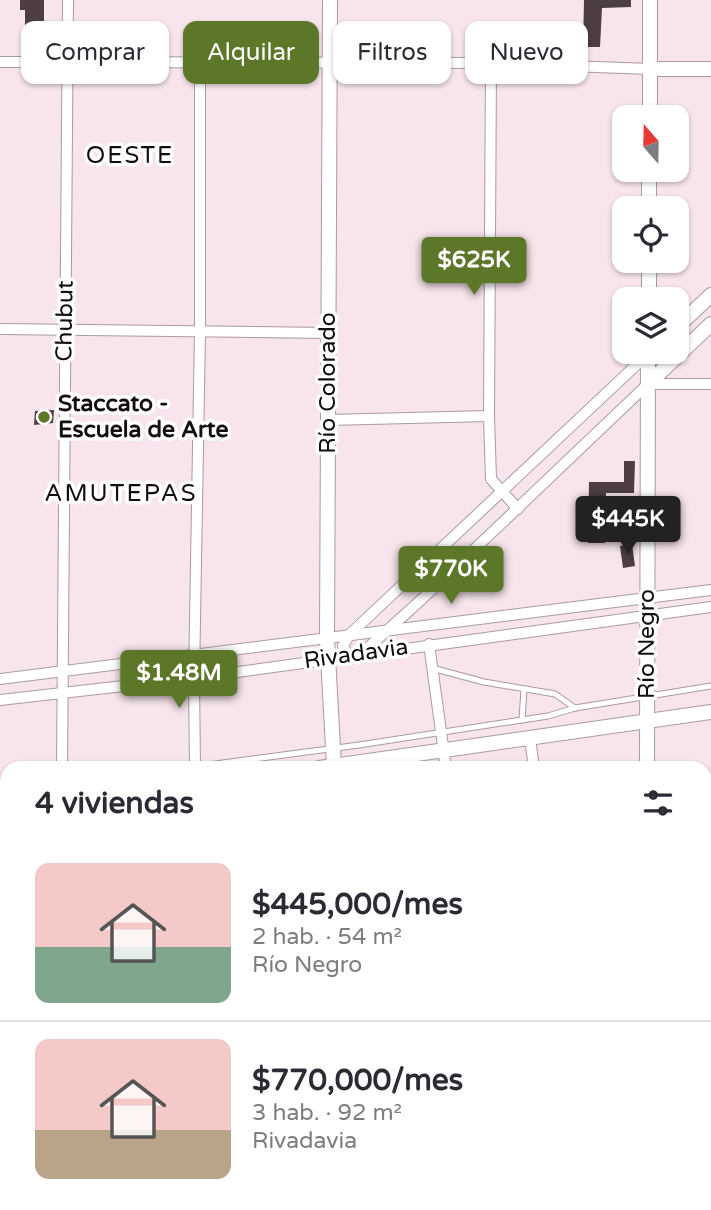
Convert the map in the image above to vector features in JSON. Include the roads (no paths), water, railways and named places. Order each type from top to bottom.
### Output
[{"type":"street","name":"Chubut","points":[[68,0],[68,21]]},
{"type":"street","name":"Río Colorado","points":[[329,761],[334,748],[327,638],[330,0]]},
{"type":"street","points":[[650,0],[650,105]]},
{"type":"street","points":[[0,61],[21,61]]},
{"type":"street","points":[[319,62],[465,63]]},
{"type":"street","points":[[588,67],[711,69]]},
{"type":"street","name":"Chubut","points":[[62,761],[68,84]]},
{"type":"street","points":[[192,761],[200,332],[200,84]]},
{"type":"street","points":[[491,84],[491,479],[518,509]]},
{"type":"street","points":[[689,316],[711,295]]},
{"type":"street","points":[[360,653],[422,599],[711,324]]},
{"type":"street","points":[[0,329],[329,333]]},
{"type":"street","points":[[348,655],[343,646],[349,635],[636,364]]},
{"type":"street","name":"Río Negro","points":[[647,761],[649,364]]},
{"type":"street","points":[[648,384],[711,384]]},
{"type":"street","points":[[328,420],[489,416]]},
{"type":"street","name":"Rivadavia","points":[[0,679],[711,590]]},
{"type":"street","name":"Rivadavia","points":[[0,700],[194,678],[360,653],[711,607]]},
{"type":"street","points":[[429,644],[445,761]]},
{"type":"street","points":[[391,761],[711,712]]},
{"type":"street","points":[[530,738],[533,761]]},
{"type":"lane","points":[[432,668],[484,682],[555,694],[575,708]]},
{"type":"lane","points":[[242,761],[548,716],[575,708],[711,686]]},
{"type":"lane","points":[[522,720],[523,689]]},
{"type":"place","name":"Staccato - Escuela de Arte","points":[[44,417]]},
{"type":"district","name":"OESTE","points":[[130,155]]},
{"type":"district","name":"AMUTEPAS","points":[[121,493]]}]
